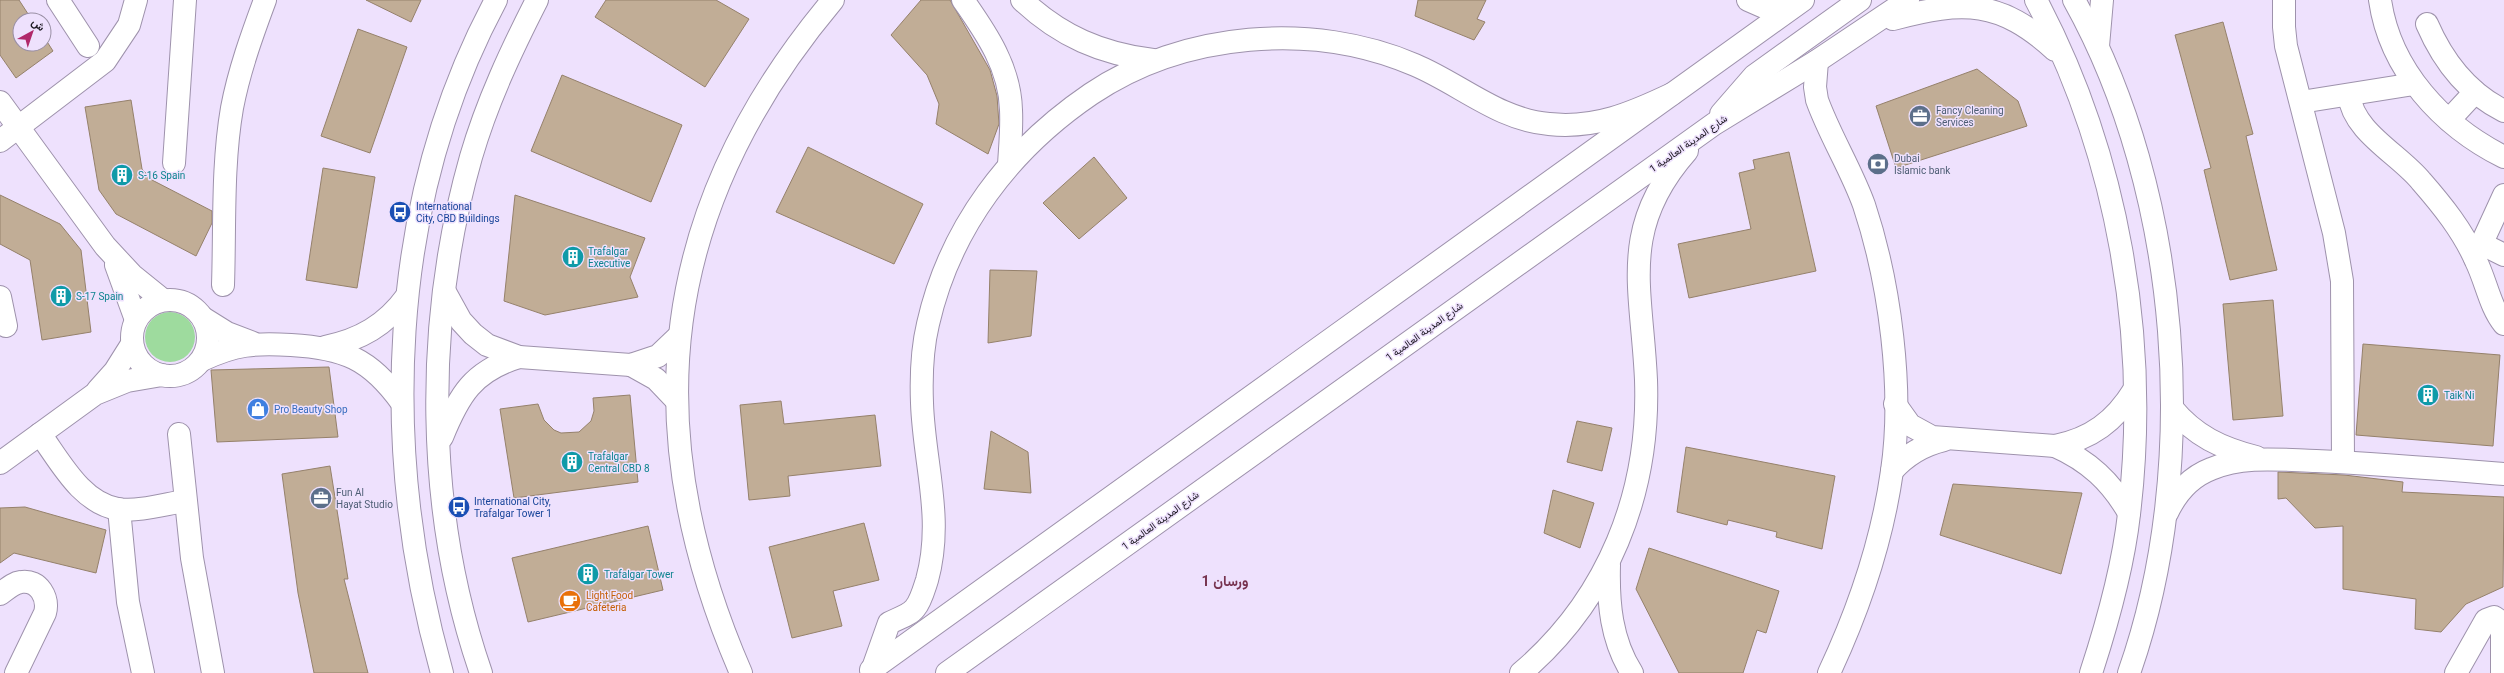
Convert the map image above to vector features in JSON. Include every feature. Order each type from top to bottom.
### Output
[{"type":"street","points":[[58,0],[88,46]]},
{"type":"street","points":[[0,141],[105,61],[129,25],[136,0]]},
{"type":"street","points":[[174,163],[185,0]]},
{"type":"street","points":[[222,285],[228,147],[232,107],[248,47],[265,0]]},
{"type":"street","points":[[442,673],[422,595],[412,541],[402,403],[402,352],[407,296],[419,215],[438,143],[462,73],[496,0]]},
{"type":"street","points":[[480,673],[453,578],[444,520],[439,446],[439,367],[452,242],[474,150],[503,70],[537,0]]},
{"type":"street","points":[[741,673],[714,605],[697,550],[686,505],[680,458],[676,400],[679,336],[696,246],[711,198],[725,166],[745,128],[779,71],[833,0]]},
{"type":"street","points":[[963,0],[997,52],[1007,81],[1011,110],[1009,165]]},
{"type":"street","points":[[1022,0],[1044,20],[1069,36],[1089,46],[1124,57],[1154,60]]},
{"type":"street","points":[[1748,0],[1764,7],[1797,4]]},
{"type":"street","points":[[1521,673],[1553,643],[1574,618],[1609,564],[1629,514],[1637,484],[1643,440],[1646,380],[1637,278],[1643,228],[1658,194],[1679,160],[1714,124],[1739,91],[1754,76],[1860,0]]},
{"type":"street","name":"شارع المدينة العالمية 1","points":[[947,673],[1714,124],[1817,61],[1867,29],[1908,0]]},
{"type":"street","points":[[2036,0],[2065,60],[2093,132],[2114,213],[2127,296],[2134,390],[2129,513],[2114,594],[2091,673]]},
{"type":"street","points":[[2074,0],[2098,46],[2132,136],[2153,219],[2166,291],[2172,408],[2166,515],[2152,593],[2130,673]]},
{"type":"street","points":[[2098,46],[2102,0]]},
{"type":"street","points":[[2284,0],[2286,46],[2334,233],[2342,281],[2343,462]]},
{"type":"street","points":[[2380,0],[2388,32],[2400,59],[2414,84],[2449,120],[2476,140],[2504,157]]},
{"type":"street","points":[[1867,29],[1937,2],[1973,1],[2008,11],[2024,21],[2065,60]]},
{"type":"street","points":[[870,671],[1797,4]]},
{"type":"street","points":[[2427,24],[2452,68],[2475,92],[2504,111]]},
{"type":"street","points":[[870,671],[889,623],[914,610],[925,587],[932,563],[935,514],[922,404],[922,366],[927,327],[936,291],[951,252],[968,221],[991,186],[1041,132],[1066,111],[1100,88],[1154,60],[1203,47],[1251,40],[1300,39],[1344,44],[1381,53],[1415,65],[1497,109],[1521,119],[1547,124],[1574,126],[1600,123],[1626,116],[1672,94]]},
{"type":"street","points":[[1817,61],[1815,81],[1817,100],[1850,168],[1879,255],[1889,313],[1895,404],[1892,471],[1868,575],[1847,634],[1829,673]]},
{"type":"street","points":[[2301,102],[2414,84]]},
{"type":"street","points":[[2449,120],[2475,92]]},
{"type":"street","points":[[2349,95],[2350,104],[2357,120],[2418,177],[2459,230],[2479,251],[2495,310],[2504,324]]},
{"type":"street","points":[[0,102],[106,246],[132,275],[163,300]]},
{"type":"street","points":[[2479,251],[2504,195]]},
{"type":"street","points":[[106,246],[124,282],[136,320]]},
{"type":"street","points":[[2479,251],[2504,255]]},
{"type":"street","points":[[446,292],[461,321],[473,334],[487,344],[519,357],[631,365],[658,356],[679,336]]},
{"type":"street","points":[[325,347],[357,339],[372,331],[397,310],[407,296]]},
{"type":"street","points":[[0,297],[6,326]]},
{"type":"street","points":[[162,375],[142,364],[132,344],[132,332],[136,320],[142,310],[152,303],[175,299],[186,303],[196,309],[203,318],[227,333],[253,343]]},
{"type":"street","points":[[202,360],[208,339],[203,318]]},
{"type":"street","points":[[95,394],[127,381],[162,375],[184,374],[202,360],[226,350],[253,343],[325,347],[351,356],[375,372],[402,403]]},
{"type":"street","points":[[0,463],[95,394],[115,371],[132,344]]},
{"type":"street","points":[[439,446],[456,403],[465,390],[489,369],[519,357]]},
{"type":"street","points":[[631,365],[656,379],[676,400]]},
{"type":"street","points":[[1895,404],[1910,425],[1932,437],[1944,440],[2056,446],[2072,443],[2102,428],[2122,409],[2134,390]]},
{"type":"street","points":[[2172,408],[2193,430],[2205,439],[2232,451],[2263,459]]},
{"type":"street","points":[[40,434],[85,492],[107,506],[119,509],[185,502]]},
{"type":"street","points":[[179,434],[185,502],[201,614],[213,673]]},
{"type":"street","points":[[1892,471],[1910,454],[1921,448],[1944,440]]},
{"type":"street","points":[[2056,446],[2081,459],[2099,473],[2114,489],[2129,513]]},
{"type":"street","points":[[2166,515],[2179,492],[2199,475],[2223,465],[2263,459],[2343,462],[2504,474]]},
{"type":"street","points":[[119,509],[128,602],[143,673]]},
{"type":"street","points":[[1609,564],[1609,607],[1613,628],[1619,648],[1632,673]]},
{"type":"street","points":[[0,594],[13,584],[22,582],[32,583],[40,588],[45,597],[47,606],[16,673]]},
{"type":"street","points":[[2456,673],[2486,620],[2494,617],[2501,622],[2502,626],[2502,673]]},
{"type":"green space","points":[[165,312],[175,312],[188,319],[195,332],[195,342],[188,355],[175,362],[165,362],[156,358],[149,351],[145,342],[145,332],[149,323],[156,316]]},
{"type":"building","points":[[0,0],[19,0],[27,12],[12,12],[12,52],[52,52],[16,78],[0,55]]},
{"type":"building","points":[[366,0],[421,0],[411,22]]},
{"type":"building","points":[[606,0],[716,0],[749,19],[705,87],[595,17]]},
{"type":"building","points":[[921,0],[950,0],[990,70],[997,96],[999,124],[988,154],[936,124],[939,104],[927,75],[891,35]]},
{"type":"building","points":[[1418,0],[1486,0],[1477,19],[1485,22],[1474,40],[1415,16]]},
{"type":"building","points":[[2223,22],[2253,134],[2246,136],[2277,270],[2230,280],[2204,170],[2211,168],[2175,35]]},
{"type":"building","points":[[358,29],[407,47],[370,153],[321,136]]},
{"type":"building","points":[[1977,69],[2018,101],[2027,126],[1896,168],[1876,106]]},
{"type":"building","points":[[562,75],[682,125],[651,202],[531,151]]},
{"type":"building","name":"S-16 Spain","points":[[131,100],[142,169],[152,180],[212,211],[212,223],[196,256],[116,214],[99,190],[85,107]]},
{"type":"building","points":[[808,147],[923,204],[894,264],[776,212]]},
{"type":"building","points":[[1789,152],[1816,271],[1689,298],[1678,244],[1751,229],[1739,173],[1755,169],[1753,160]]},
{"type":"building","points":[[1094,157],[1127,198],[1079,239],[1043,203]]},
{"type":"building","points":[[323,168],[375,177],[357,288],[306,280]]},
{"type":"building","name":"S-17 Spain","points":[[0,195],[60,224],[81,250],[91,332],[42,340],[30,260],[0,244]]},
{"type":"building","name":"Trafalgar Executive","points":[[515,195],[645,238],[630,277],[638,297],[545,315],[504,301]]},
{"type":"building","points":[[990,270],[1037,271],[1031,336],[988,343]]},
{"type":"building","points":[[2273,300],[2283,416],[2233,420],[2223,304]]},
{"type":"building","name":"Taik Ni","points":[[2363,344],[2500,355],[2493,446],[2356,435]]},
{"type":"building","points":[[329,367],[338,437],[217,442],[211,370]]},
{"type":"building","name":"Trafalgar Central CBD 8","points":[[630,395],[638,482],[514,498],[500,409],[538,404],[544,420],[554,430],[561,433],[579,432],[591,421],[594,411],[593,398]]},
{"type":"building","points":[[781,401],[784,424],[875,415],[881,466],[788,476],[790,496],[749,500],[740,405]]},
{"type":"building","points":[[1577,421],[1612,428],[1602,471],[1567,462]]},
{"type":"building","points":[[991,431],[1028,452],[1031,493],[984,489]]},
{"type":"building","points":[[1686,447],[1835,476],[1822,549],[1776,537],[1777,532],[1728,520],[1727,525],[1677,512]]},
{"type":"building","points":[[330,466],[348,579],[344,579],[368,673],[314,673],[298,593],[282,474]]},
{"type":"building","points":[[2278,472],[2344,475],[2403,482],[2402,492],[2504,497],[2503,587],[2466,604],[2441,632],[2415,629],[2416,599],[2343,589],[2343,526],[2315,528],[2286,498],[2278,499]]},
{"type":"building","points":[[1953,484],[2082,493],[2061,574],[1940,535]]},
{"type":"building","points":[[1553,490],[1594,503],[1580,548],[1544,533]]},
{"type":"building","points":[[25,507],[106,530],[96,573],[14,553],[0,563],[0,508]]},
{"type":"building","points":[[864,523],[879,580],[833,591],[842,626],[792,638],[769,547]]},
{"type":"building","name":"Trafalgar Tower","points":[[648,526],[663,590],[528,622],[512,558]]},
{"type":"building","points":[[1649,548],[1779,591],[1766,633],[1757,630],[1743,673],[1679,673],[1636,589]]},
{"type":"place","name":"Fancy Cleaning Services","points":[[1920,116]]},
{"type":"place","name":"Dubai Islamic bank","points":[[1878,164]]},
{"type":"place","name":"S-16 Spain","points":[[122,175]]},
{"type":"place","name":"International City, CBD Buildings","points":[[400,212]]},
{"type":"place","name":"Trafalgar Executive","points":[[573,257]]},
{"type":"place","name":"S-17 Spain","points":[[61,296]]},
{"type":"place","name":"Taik Ni","points":[[2428,395]]},
{"type":"place","name":"Pro Beauty Shop","points":[[258,409]]},
{"type":"place","name":"Trafalgar Central CBD 8","points":[[572,462]]},
{"type":"place","name":"Fun Al Hayat Studio","points":[[321,498]]},
{"type":"place","name":"International City, Trafalgar Tower 1","points":[[459,507]]},
{"type":"place","name":"Trafalgar Tower","points":[[588,574]]},
{"type":"place","name":"Light Food Cafeteria","points":[[570,601]]},
{"type":"district","name":"ورسان 1","points":[[1225,581]]}]
